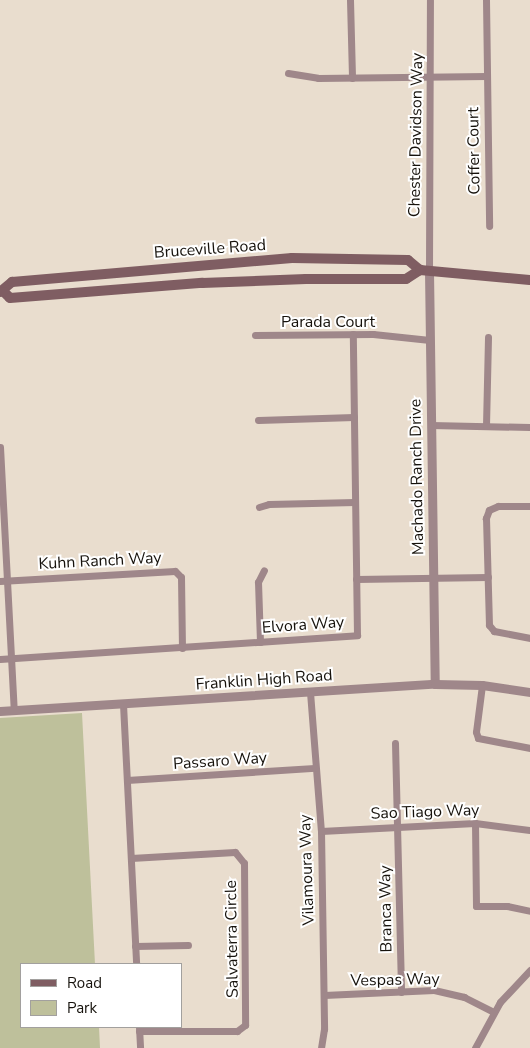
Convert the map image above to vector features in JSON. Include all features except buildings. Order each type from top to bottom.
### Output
[{"type":"main road","name":"Bruceville Road","points":[[424,270],[406,279],[306,279],[202,283],[10,298],[2,292],[12,282],[292,258],[408,260],[424,270],[530,280]]},
{"type":"street","points":[[350,0],[352,78]]},
{"type":"street","name":"Chester Davidson Way","points":[[424,270],[432,77],[430,0]]},
{"type":"street","name":"Coffer Court","points":[[486,0],[489,226]]},
{"type":"street","points":[[288,73],[310,78],[487,76]]},
{"type":"street","name":"Machado Ranch Drive","points":[[424,270],[430,340],[435,684]]},
{"type":"street","name":"Parada Court","points":[[255,335],[353,334],[430,340]]},
{"type":"street","name":"Elvora Way","points":[[0,659],[357,635],[353,334]]},
{"type":"street","points":[[486,426],[488,337]]},
{"type":"street","points":[[258,420],[354,417]]},
{"type":"street","points":[[431,425],[530,427]]},
{"type":"street","points":[[0,447],[3,580],[14,711]]},
{"type":"street","points":[[259,507],[268,504],[355,502]]},
{"type":"street","points":[[530,506],[498,506],[489,510],[486,518],[491,629],[530,638]]},
{"type":"street","points":[[260,642],[258,582],[264,570]]},
{"type":"street","name":"Kuhn Ranch Way","points":[[3,580],[175,571],[181,577],[182,648]]},
{"type":"street","points":[[356,579],[488,578]]},
{"type":"street","name":"Franklin High Road","points":[[0,711],[435,684],[482,685],[530,692]]},
{"type":"street","points":[[482,685],[476,732],[478,738],[530,748]]},
{"type":"street","name":"Vilamoura Way","points":[[310,692],[321,831],[324,995],[321,1048]]},
{"type":"street","points":[[122,704],[136,963]]},
{"type":"street","name":"Branca Way","points":[[395,743],[401,992]]},
{"type":"street","name":"Passaro Way","points":[[127,780],[315,768]]},
{"type":"street","points":[[475,823],[476,906],[506,906],[530,911]]},
{"type":"street","name":"Sao Tiago Way","points":[[321,831],[475,823],[530,830]]},
{"type":"street","name":"Salvaterra Circle","points":[[131,858],[235,852],[244,863],[245,1026],[237,1031],[139,1029]]},
{"type":"street","points":[[135,946],[188,945]]},
{"type":"street","points":[[475,1048],[493,1012],[530,970]]},
{"type":"street","name":"Vespas Way","points":[[324,995],[401,992],[449,993],[493,1012]]},
{"type":"street","points":[[139,1029],[140,1048]]},
{"type":"green space","points":[[82,713],[95,963],[20,963],[20,1028],[99,1028],[100,1048],[0,1048],[0,718]]}]
